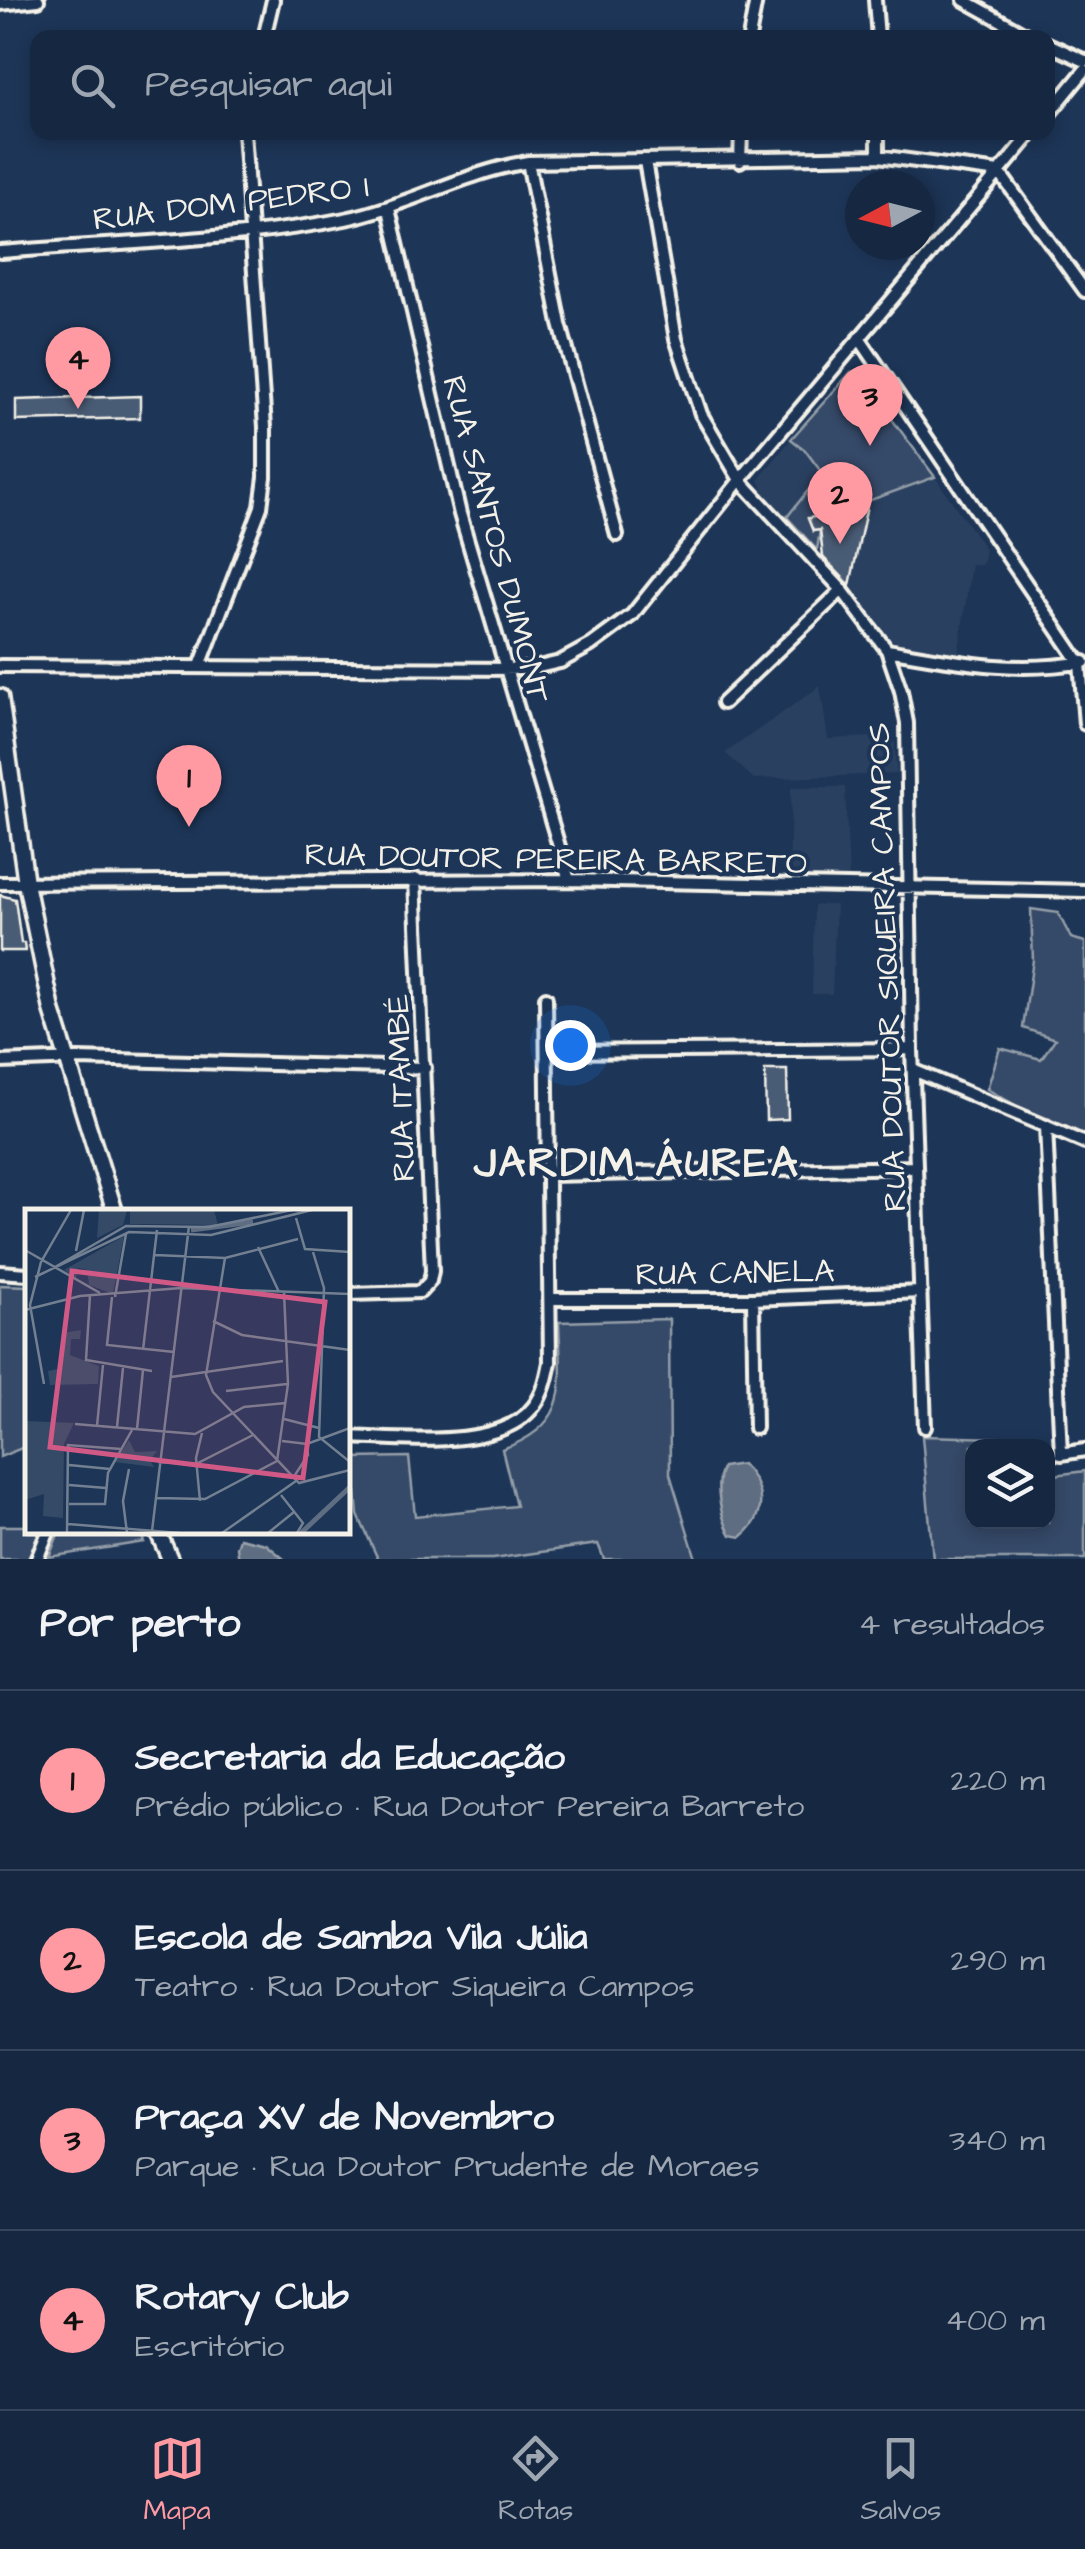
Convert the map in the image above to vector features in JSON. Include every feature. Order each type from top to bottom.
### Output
[{"type":"main road","points":[[0,696],[26,883],[52,1010],[114,1209]]},
{"type":"main road","points":[[159,1534],[170,1559]]},
{"type":"street","points":[[0,4],[38,0]]},
{"type":"street","points":[[266,30],[273,0]]},
{"type":"street","points":[[750,30],[756,0]]},
{"type":"street","points":[[964,0],[1018,30]]},
{"type":"street","points":[[877,1],[878,30]]},
{"type":"street","points":[[1055,47],[1085,61]]},
{"type":"street","points":[[1055,106],[1085,70]]},
{"type":"street","points":[[200,666],[261,507],[265,476],[244,140]]},
{"type":"street","points":[[740,160],[741,140]]},
{"type":"street","points":[[878,140],[878,156]]},
{"type":"street","points":[[0,666],[530,669],[560,662],[592,645],[632,615],[1026,140]]},
{"type":"street","name":"RUA DOM PEDRO I","points":[[0,252],[249,232],[341,219],[388,208],[487,172],[528,162],[878,156],[1000,172]]},
{"type":"street","name":"RUA DOUTOR SIQUEIRA CAMPOS","points":[[644,161],[676,339],[702,414],[740,480],[842,590],[887,650],[901,692],[907,723],[912,1049],[925,1428]]},
{"type":"street","points":[[528,162],[560,324],[617,535]]},
{"type":"street","points":[[1000,172],[1085,291]]},
{"type":"street","name":"RUA SANTOS DUMONT","points":[[388,208],[443,450],[569,880]]},
{"type":"street","points":[[859,338],[1082,662],[1085,724]]},
{"type":"street","points":[[723,703],[842,590]]},
{"type":"street","points":[[887,650],[989,668],[1082,662]]},
{"type":"street","name":"RUA ITAMBÉ","points":[[350,1294],[420,1292],[432,1272],[415,880]]},
{"type":"street","name":"RUA DOUTOR PEREIRA BARRETO","points":[[0,882],[569,880],[1085,891]]},
{"type":"street","points":[[350,1437],[458,1438],[490,1432],[517,1422],[534,1407],[546,1384],[550,1299],[546,998]]},
{"type":"street","points":[[547,1052],[912,1049]]},
{"type":"street","points":[[0,1062],[425,1068]]},
{"type":"street","points":[[913,1070],[1085,1142]]},
{"type":"street","points":[[1046,1126],[1061,1454],[1085,1450]]},
{"type":"street","points":[[548,1175],[916,1167]]},
{"type":"street","points":[[0,1272],[25,1274]]},
{"type":"street","name":"RUA CANELA","points":[[550,1299],[753,1299],[922,1292]]},
{"type":"street","points":[[753,1299],[755,1428]]},
{"type":"street","points":[[37,1559],[47,1534]]},
{"type":"shaded area","points":[[856,371],[935,477],[868,501],[841,495],[816,499],[815,517],[808,519],[813,531],[820,530],[817,550],[787,517],[822,473],[791,439]]},
{"type":"shaded area","points":[[791,439],[822,473],[787,517],[765,495],[759,479]]},
{"type":"shaded area","points":[[935,477],[985,549],[982,565],[971,564],[958,658],[892,641],[850,585],[868,501]]},
{"type":"shaded area","points":[[820,686],[828,739],[894,736],[897,774],[754,779],[725,753]]},
{"type":"shaded area","points":[[791,787],[845,787],[849,879],[789,878]]},
{"type":"shaded area","points":[[814,905],[836,905],[832,994],[812,994]]},
{"type":"shaded area","points":[[1031,909],[1058,913],[1071,938],[1085,942],[1085,1138],[1051,1125],[987,1089],[1000,1048],[1041,1059],[1055,1039],[1023,1028],[1033,960]]},
{"type":"shaded area","points":[[0,1285],[25,1286],[25,1447],[0,1457]]},
{"type":"shaded area","points":[[669,1319],[670,1474],[696,1559],[604,1559],[598,1544],[492,1559],[378,1559],[358,1515],[353,1458],[409,1457],[415,1516],[516,1506],[502,1449],[541,1428],[558,1400],[559,1322]]},
{"type":"shaded area","points":[[922,1436],[1042,1439],[965,1439],[965,1529],[1055,1529],[1055,1475],[1085,1471],[1085,1559],[933,1559]]},
{"type":"shaded area","points":[[742,1464],[755,1483],[760,1502],[756,1520],[741,1537],[731,1535],[727,1528],[718,1491],[723,1467]]},
{"type":"shaded area","points":[[0,1526],[25,1526],[25,1534],[38,1534],[28,1559],[0,1559]]},
{"type":"shaded area","points":[[58,1534],[141,1534],[144,1542],[49,1557]]},
{"type":"shaded area","points":[[240,1538],[266,1544],[284,1559],[239,1559]]},
{"type":"building","points":[[140,396],[140,418],[16,421],[16,400]]},
{"type":"building","points":[[840,495],[868,501],[850,585],[823,557],[820,530],[813,531],[808,518],[815,517],[816,499]]},
{"type":"building","points":[[0,895],[15,899],[25,951],[0,951]]},
{"type":"building","points":[[765,1070],[787,1070],[788,1119],[766,1120]]},
{"type":"place","name":"Rotary Club","points":[[78,409]]},
{"type":"place","name":"Praça XV de Novembro","points":[[870,446]]},
{"type":"place","name":"Escola de Samba Vila Júlia","points":[[840,544]]},
{"type":"place","name":"Secretaria da Educação","points":[[189,827]]},
{"type":"district","name":"JARDIM ÁUREA","points":[[637,1161]]}]
